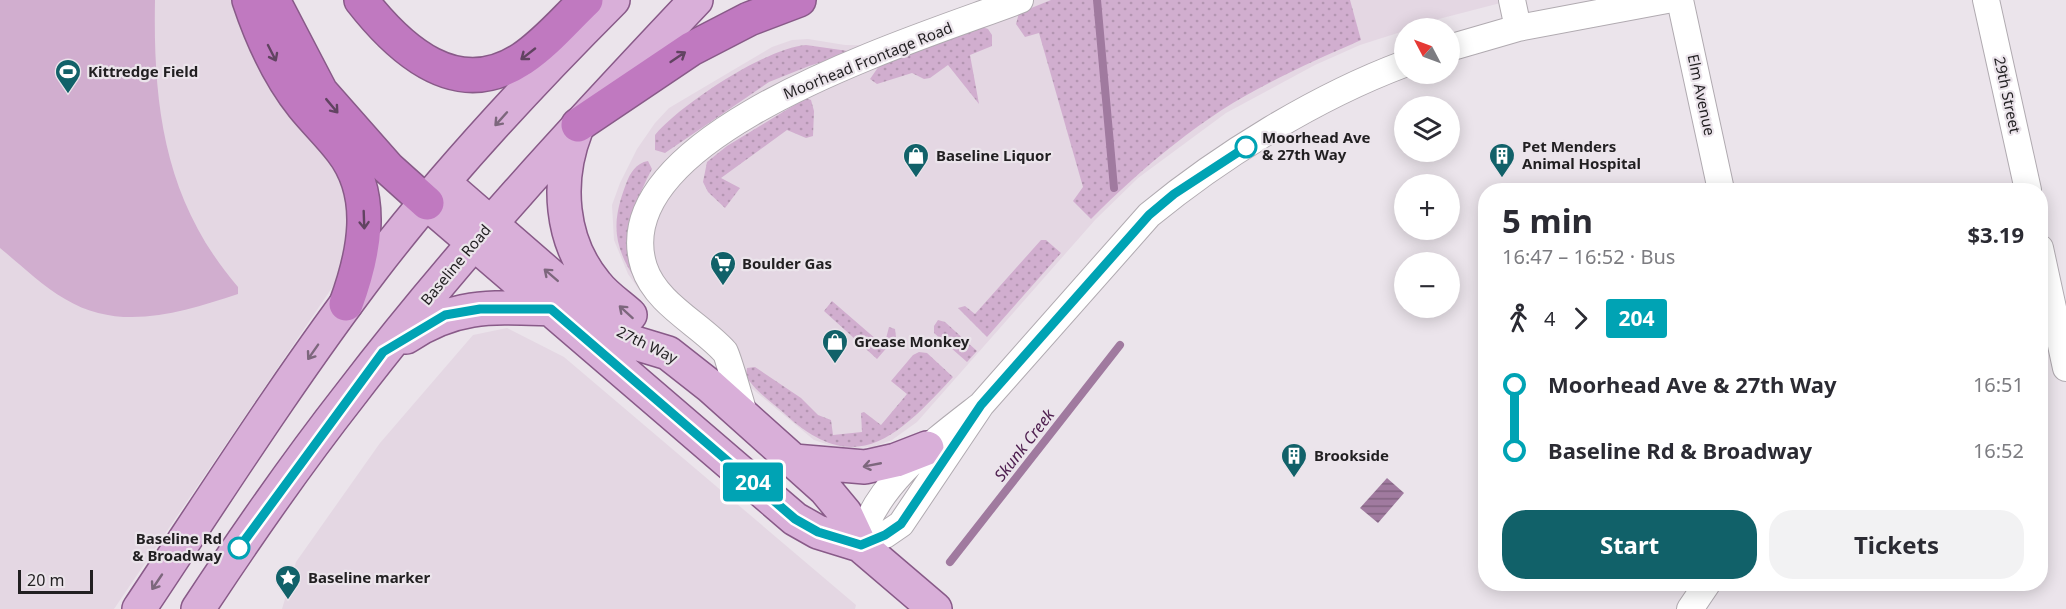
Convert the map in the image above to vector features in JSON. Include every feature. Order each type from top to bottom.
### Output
[{"type":"highway","points":[[249,0],[273,57],[302,104],[343,152],[359,183],[364,225],[361,263],[346,304]]},
{"type":"highway","points":[[273,0],[321,92],[388,168],[435,193]]},
{"type":"highway","points":[[361,0],[379,24],[406,48],[431,65],[464,76],[494,72],[521,60],[586,0]]},
{"type":"highway","points":[[578,125],[691,49],[749,19],[799,0]]},
{"type":"main road","points":[[139,609],[346,304],[435,193],[565,48],[613,0]]},
{"type":"main road","name":"Baseline Road","points":[[198,609],[271,501],[383,352],[482,233],[578,125],[696,0]]},
{"type":"main road","points":[[578,125],[563,189],[568,231],[596,284],[676,358]]},
{"type":"main road","name":"27th Way","points":[[435,193],[482,233],[619,335],[676,358],[746,418],[835,500],[845,513],[861,545],[935,609]]},
{"type":"main road","name":"27th Way","points":[[482,233],[551,309],[795,519],[818,532],[861,545]]},
{"type":"main road","points":[[383,352],[445,315],[480,309],[551,309]]},
{"type":"main road","points":[[794,461],[865,467],[896,460],[927,448]]},
{"type":"street","name":"Moorhead Frontage Road","points":[[726,354],[653,284],[645,268],[640,249],[641,232],[645,217],[664,181],[679,165],[730,126],[795,87],[1020,0]]},
{"type":"street","points":[[1512,0],[1518,28]]},
{"type":"street","points":[[1460,45],[1518,28],[1667,0]]},
{"type":"street","name":"Elm Avenue","points":[[1680,0],[1719,183]]},
{"type":"street","name":"29th Street","points":[[1986,0],[2026,183]]},
{"type":"street","points":[[861,545],[885,535],[901,524],[981,405],[1149,215],[1174,194],[1322,102],[1369,77],[1394,68]]},
{"type":"street","points":[[2048,285],[2066,368]]},
{"type":"street","points":[[676,358],[701,362],[726,354],[735,390],[746,418]]},
{"type":"street","points":[[861,545],[863,531],[876,503],[927,448],[981,405]]},
{"type":"street","points":[[1690,609],[1702,591]]},
{"type":"shaded area","points":[[0,0],[237,0],[330,145],[357,209],[340,276],[114,609],[0,609]]},
{"type":"shaded area","points":[[0,0],[155,0],[157,78],[168,152],[179,187],[194,221],[213,255],[238,287],[238,294],[195,307],[152,316],[108,315],[86,309],[65,299],[39,281],[0,248]]},
{"type":"shaded area","points":[[1020,0],[1512,0],[1443,18],[1394,18],[1394,34],[1360,45],[1315,65],[1226,113],[1138,178],[1095,220],[917,422],[892,440],[873,447],[841,449],[814,440],[689,336],[638,288],[628,274],[614,240],[612,205],[637,149],[655,123],[669,108],[772,47],[792,40],[808,39],[845,45],[899,46]]},
{"type":"shaded area","points":[[1051,0],[1350,0],[1361,40],[1280,77],[1221,111],[1197,127],[1131,180],[1091,219],[1073,201],[1083,187],[1039,33],[1025,37],[1016,24],[1019,13]]},
{"type":"shaded area","points":[[982,27],[988,29],[992,35],[992,46],[970,55],[979,104],[948,65],[930,78],[924,79],[912,73],[877,84],[870,79],[879,66]]},
{"type":"shaded area","points":[[806,45],[848,51],[864,49],[809,66],[769,82],[665,153],[655,150],[655,135],[667,122],[704,94],[769,56],[789,48]]},
{"type":"shaded area","points":[[806,98],[811,100],[814,111],[813,136],[806,138],[787,130],[721,178],[740,188],[725,208],[708,192],[703,182],[707,162],[727,146]]},
{"type":"shaded area","points":[[648,161],[652,169],[634,211],[631,224],[631,250],[637,282],[619,245],[618,211],[629,176],[637,166]]},
{"type":"shaded area","points":[[1041,240],[1046,240],[1061,253],[987,337],[958,308],[965,306],[975,314]]},
{"type":"shaded area","points":[[832,301],[884,346],[889,327],[895,329],[896,337],[877,359],[824,311]]},
{"type":"shaded area","points":[[938,320],[945,322],[977,351],[967,362],[934,333],[934,326]]},
{"type":"shaded area","points":[[507,328],[564,357],[856,605],[855,609],[282,609],[296,562],[380,443],[473,335]]},
{"type":"shaded area","points":[[919,352],[927,353],[953,377],[915,416],[896,431],[876,442],[856,447],[834,445],[811,434],[763,396],[746,375],[747,368],[755,367],[801,398],[818,415],[831,420],[833,435],[862,432],[861,413],[864,412],[881,425],[907,394],[891,381],[913,355]]},
{"type":"shaded area","points":[[1387,478],[1404,493],[1378,523],[1360,508]]},
{"type":"waterway","name":"Skunk Creek","points":[[1097,0],[1114,188]]},
{"type":"waterway","name":"Skunk Creek","points":[[950,562],[1120,345]]},
{"type":"bus line","name":"204","points":[[239,548],[271,501],[383,352],[418,328],[445,315],[480,309],[509,308],[551,309],[795,519],[818,532],[834,537],[861,545],[871,542],[901,524],[981,405],[1149,215],[1174,194],[1246,147]]},
{"type":"place","name":"Kittredge Field","points":[[68,95]]},
{"type":"place","name":"Moorhead Ave & 27th Way","points":[[1246,147]]},
{"type":"place","name":"Baseline Liquor","points":[[916,179]]},
{"type":"place","name":"Pet Menders Animal Hospital","points":[[1502,179]]},
{"type":"place","name":"Boulder Gas","points":[[723,287]]},
{"type":"place","name":"Grease Monkey","points":[[835,365]]},
{"type":"place","name":"Brookside","points":[[1294,479]]},
{"type":"place","name":"Baseline Rd & Broadway","points":[[239,548]]},
{"type":"place","name":"Baseline marker","points":[[288,601]]}]
